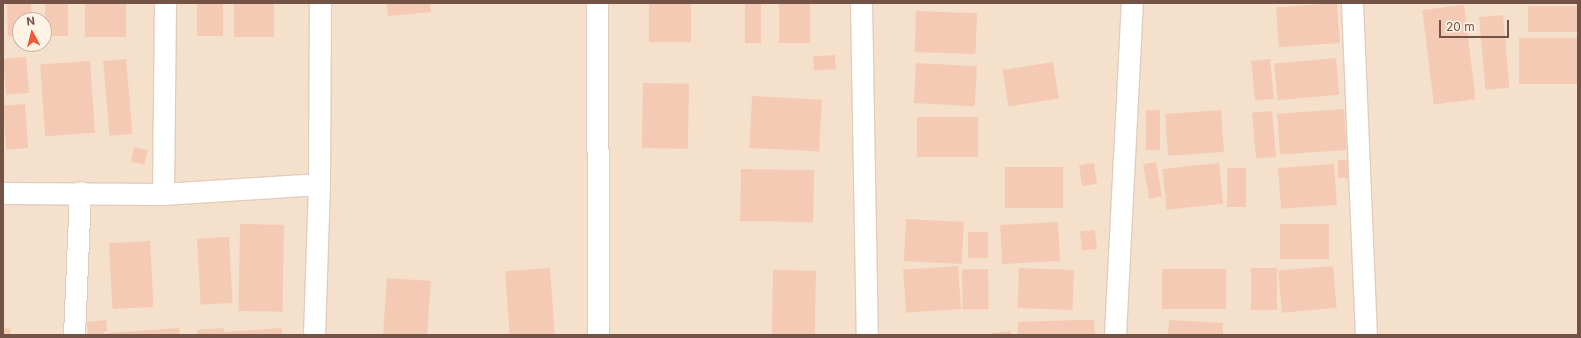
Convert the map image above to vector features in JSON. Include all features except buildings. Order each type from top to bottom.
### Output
[{"type":"street","points":[[163,194],[165,3]]},
{"type":"street","points":[[314,335],[319,184],[320,3]]},
{"type":"street","points":[[597,3],[598,335]]},
{"type":"street","points":[[861,3],[867,335]]},
{"type":"street","points":[[1115,335],[1132,3]]},
{"type":"street","points":[[1352,3],[1366,335]]},
{"type":"street","points":[[3,193],[80,192],[163,194],[319,184]]},
{"type":"street","points":[[74,335],[80,192]]},
{"type":"shaded area","points":[[3,3],[1578,3],[1578,335],[3,335]]}]
